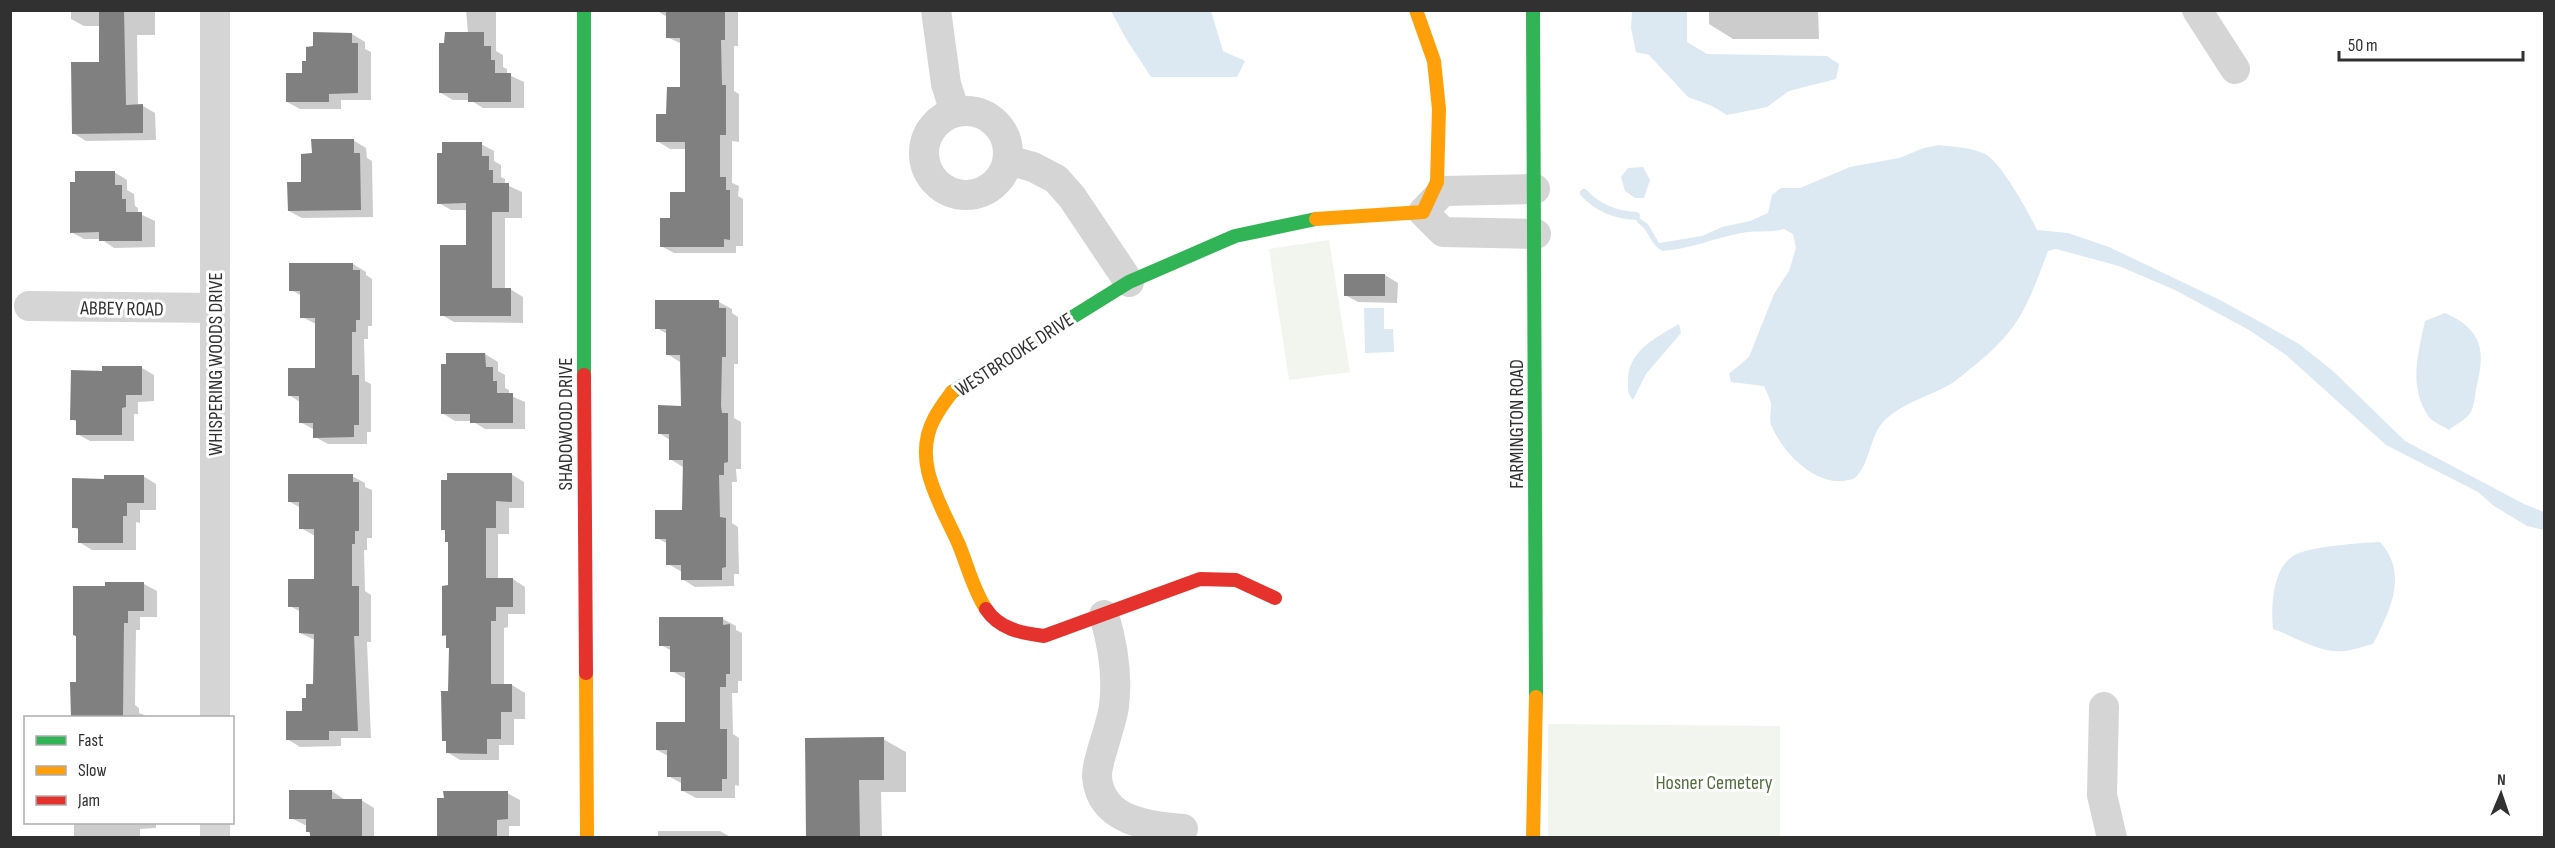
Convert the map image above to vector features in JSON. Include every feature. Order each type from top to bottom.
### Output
[{"type":"street","name":"WHISPERING WOODS DRIVE","points":[[215,10],[215,716]]},
{"type":"street","name":"SHADOWOOD DRIVE","points":[[584,10],[587,837]]},
{"type":"street","points":[[936,10],[946,84],[955,112]]},
{"type":"street","points":[[1416,10],[1434,61],[1439,109],[1437,182],[1423,212]]},
{"type":"street","name":"FARMINGTON ROAD","points":[[1533,10],[1537,672],[1533,837]]},
{"type":"street","points":[[2197,10],[2235,69]]},
{"type":"street","points":[[969,111],[983,114],[995,121],[1006,139],[1008,160],[1004,173],[996,184],[984,192],[971,195],[957,194],[939,185],[926,168],[924,154],[926,140],[932,128],[942,118],[955,112],[969,111]]},
{"type":"street","points":[[1008,160],[1033,167],[1056,179],[1072,197],[1129,282]]},
{"type":"street","points":[[1423,212],[1443,191],[1535,189]]},
{"type":"street","points":[[1423,212],[1443,232],[1536,234]]},
{"type":"street","name":"WESTBROOKE DRIVE","points":[[1275,598],[1236,580],[1200,579],[1044,636],[1020,633],[993,620],[977,596],[959,546],[932,491],[926,447],[933,420],[953,390],[1129,282],[1235,236],[1308,220],[1423,212]]},
{"type":"street","name":"ABBEY ROAD","points":[[29,306],[215,308]]},
{"type":"street","points":[[1104,615],[1112,643],[1116,675],[1114,707],[1097,776],[1103,795],[1113,808],[1131,821],[1146,826],[1183,830]]},
{"type":"street","points":[[2104,707],[2102,795],[2112,837]]},
{"type":"green space","points":[[1329,240],[1350,372],[1289,380],[1269,249]]},
{"type":"green space","name":"Hosner Cemetery","points":[[1548,724],[1780,726],[1780,837],[1548,838]]},
{"type":"shaded area","points":[[1111,11],[1211,11],[1223,51],[1245,61],[1237,77],[1151,77]]},
{"type":"shaded area","points":[[1632,11],[1687,11],[1687,42],[1707,54],[1827,56],[1839,64],[1836,79],[1789,91],[1767,107],[1727,115],[1712,106],[1688,97],[1649,55],[1636,52],[1631,28]]},
{"type":"shaded area","points":[[1939,145],[1974,150],[1991,159],[2014,189],[2037,230],[2068,233],[2109,247],[2220,300],[2299,344],[2333,371],[2405,441],[2524,504],[2544,512],[2544,530],[2527,526],[2494,506],[2478,492],[2386,445],[2286,355],[2249,330],[2175,290],[2119,266],[2056,249],[2048,251],[2028,302],[2002,340],[1952,383],[1909,404],[1887,418],[1877,431],[1865,464],[1855,478],[1842,481],[1830,480],[1806,469],[1786,449],[1772,427],[1771,404],[1764,386],[1731,382],[1729,374],[1749,357],[1774,294],[1789,271],[1796,248],[1793,234],[1784,229],[1747,232],[1663,251],[1655,245],[1637,222],[1636,216],[1648,224],[1659,243],[1702,236],[1722,227],[1750,221],[1768,213],[1772,195],[1781,188],[1800,188],[1850,167],[1899,158]]},
{"type":"shaded area","points":[[1643,167],[1650,180],[1644,198],[1635,198],[1625,191],[1621,177],[1628,168]]},
{"type":"shaded area","points":[[1364,308],[1384,308],[1384,329],[1393,329],[1394,352],[1365,353]]},
{"type":"shaded area","points":[[2445,313],[2458,320],[2474,334],[2481,353],[2472,410],[2467,417],[2449,430],[2429,417],[2419,394],[2416,370],[2425,321]]},
{"type":"shaded area","points":[[1679,324],[1681,333],[1646,374],[1633,400],[1628,386],[1632,362],[1652,340]]},
{"type":"shaded area","points":[[2380,542],[2389,554],[2394,567],[2395,580],[2390,606],[2373,644],[2345,651],[2327,650],[2273,629],[2274,589],[2281,570],[2293,556],[2322,547]]},
{"type":"building","points":[[99,10],[124,10],[126,105],[143,104],[143,133],[72,134],[71,62],[99,62]]},
{"type":"building","points":[[666,10],[725,10],[725,40],[721,40],[722,85],[726,85],[726,135],[720,135],[720,177],[726,177],[726,190],[730,190],[730,240],[724,239],[724,247],[660,247],[660,218],[670,218],[670,192],[685,192],[685,142],[656,142],[656,114],[666,114],[667,87],[680,87],[680,38],[666,38]]},
{"type":"building","points":[[313,32],[352,33],[352,43],[358,43],[358,93],[329,94],[329,102],[286,102],[286,73],[302,73],[302,61],[306,61],[306,47],[313,46]]},
{"type":"building","points":[[445,32],[484,32],[484,46],[491,46],[491,60],[495,60],[495,73],[511,73],[511,102],[468,102],[468,93],[439,93],[439,43],[444,43]]},
{"type":"building","points":[[311,139],[354,139],[354,153],[360,153],[361,210],[288,211],[287,182],[301,182],[301,154],[312,153]]},
{"type":"building","points":[[442,142],[482,142],[482,156],[489,156],[489,170],[493,170],[493,183],[509,183],[509,212],[492,212],[492,288],[511,288],[511,316],[440,316],[440,245],[466,245],[466,203],[437,204],[437,153],[442,153]]},
{"type":"building","points":[[75,171],[115,171],[115,185],[122,185],[122,199],[126,199],[126,212],[142,212],[142,241],[99,241],[99,232],[70,233],[70,182],[75,182]]},
{"type":"building","points":[[289,263],[353,263],[353,270],[360,270],[360,320],[356,320],[356,332],[352,332],[352,375],[359,375],[359,425],[354,425],[354,437],[313,438],[313,423],[299,423],[299,396],[288,396],[288,368],[315,368],[315,318],[300,318],[300,291],[289,291]]},
{"type":"building","points":[[1344,274],[1385,274],[1385,296],[1344,296]]},
{"type":"building","points":[[655,300],[719,300],[719,308],[726,308],[726,357],[722,357],[721,406],[722,413],[728,413],[728,462],[724,463],[724,475],[719,475],[720,517],[726,518],[726,567],[722,568],[722,580],[681,580],[681,565],[666,565],[666,539],[655,539],[655,510],[682,510],[683,460],[669,460],[669,434],[658,434],[658,405],[681,406],[680,355],[666,355],[666,329],[655,329]]},
{"type":"building","points":[[446,353],[485,353],[486,367],[493,367],[493,381],[497,381],[497,393],[513,393],[513,423],[470,423],[470,414],[441,414],[441,364],[446,364]]},
{"type":"building","points":[[102,366],[142,366],[142,395],[126,395],[126,407],[122,408],[122,435],[76,435],[76,420],[70,420],[71,370],[102,371]]},
{"type":"building","points":[[447,473],[512,473],[512,502],[496,501],[496,528],[486,528],[486,578],[513,578],[513,607],[496,607],[496,621],[491,621],[491,684],[512,684],[512,712],[501,712],[501,739],[487,739],[487,754],[446,753],[446,741],[442,741],[441,691],[448,691],[449,648],[446,648],[446,635],[442,636],[442,586],[448,585],[448,542],[445,542],[445,530],[441,530],[441,480],[447,480]]},
{"type":"building","points":[[288,474],[353,474],[353,482],[359,482],[359,531],[355,531],[355,544],[352,544],[352,586],[359,586],[359,636],[354,636],[358,731],[329,731],[329,740],[286,740],[286,711],[302,711],[302,698],[306,698],[306,684],[313,684],[314,634],[299,633],[299,607],[288,607],[288,579],[314,579],[314,529],[299,529],[299,502],[288,502]]},
{"type":"building","points":[[104,475],[144,475],[144,503],[127,503],[127,516],[123,516],[123,543],[78,543],[78,528],[72,528],[72,478],[104,479]]},
{"type":"building","points":[[105,582],[144,582],[144,611],[128,611],[128,623],[124,623],[123,716],[71,716],[70,682],[76,682],[73,586],[105,586]]},
{"type":"building","points":[[659,617],[723,617],[723,625],[730,624],[730,674],[726,674],[726,687],[720,687],[720,729],[727,729],[727,779],[722,779],[722,791],[681,791],[681,777],[667,777],[667,750],[656,750],[656,722],[685,722],[685,672],[670,672],[670,646],[659,646]]},
{"type":"building","points":[[884,737],[884,780],[859,780],[860,837],[806,837],[805,738]]},
{"type":"building","points":[[289,790],[332,790],[332,799],[362,799],[362,837],[310,837],[310,832],[306,832],[306,819],[289,819]]},
{"type":"building","points":[[443,791],[508,791],[508,819],[497,820],[497,837],[437,837],[437,798],[444,798]]},
{"type":"waterway","points":[[1584,193],[1595,203],[1608,210],[1636,216]]},
{"type":"traffic: fast","points":[[584,10],[584,375]]},
{"type":"traffic: fast","points":[[1533,10],[1536,697]]},
{"type":"traffic: fast","points":[[952,392],[1129,282],[1235,236],[1316,219]]},
{"type":"traffic: slow","points":[[1316,219],[1423,212],[1437,182],[1439,109],[1434,61],[1416,10]]},
{"type":"traffic: slow","points":[[952,392],[936,415],[928,435],[927,467],[931,484],[986,609]]},
{"type":"traffic: slow","points":[[586,673],[587,838]]},
{"type":"traffic: slow","points":[[1533,838],[1536,697]]},
{"type":"traffic: jam","points":[[584,375],[586,673]]},
{"type":"traffic: jam","points":[[986,609],[1004,626],[1044,636],[1200,579],[1236,580],[1275,598]]}]
